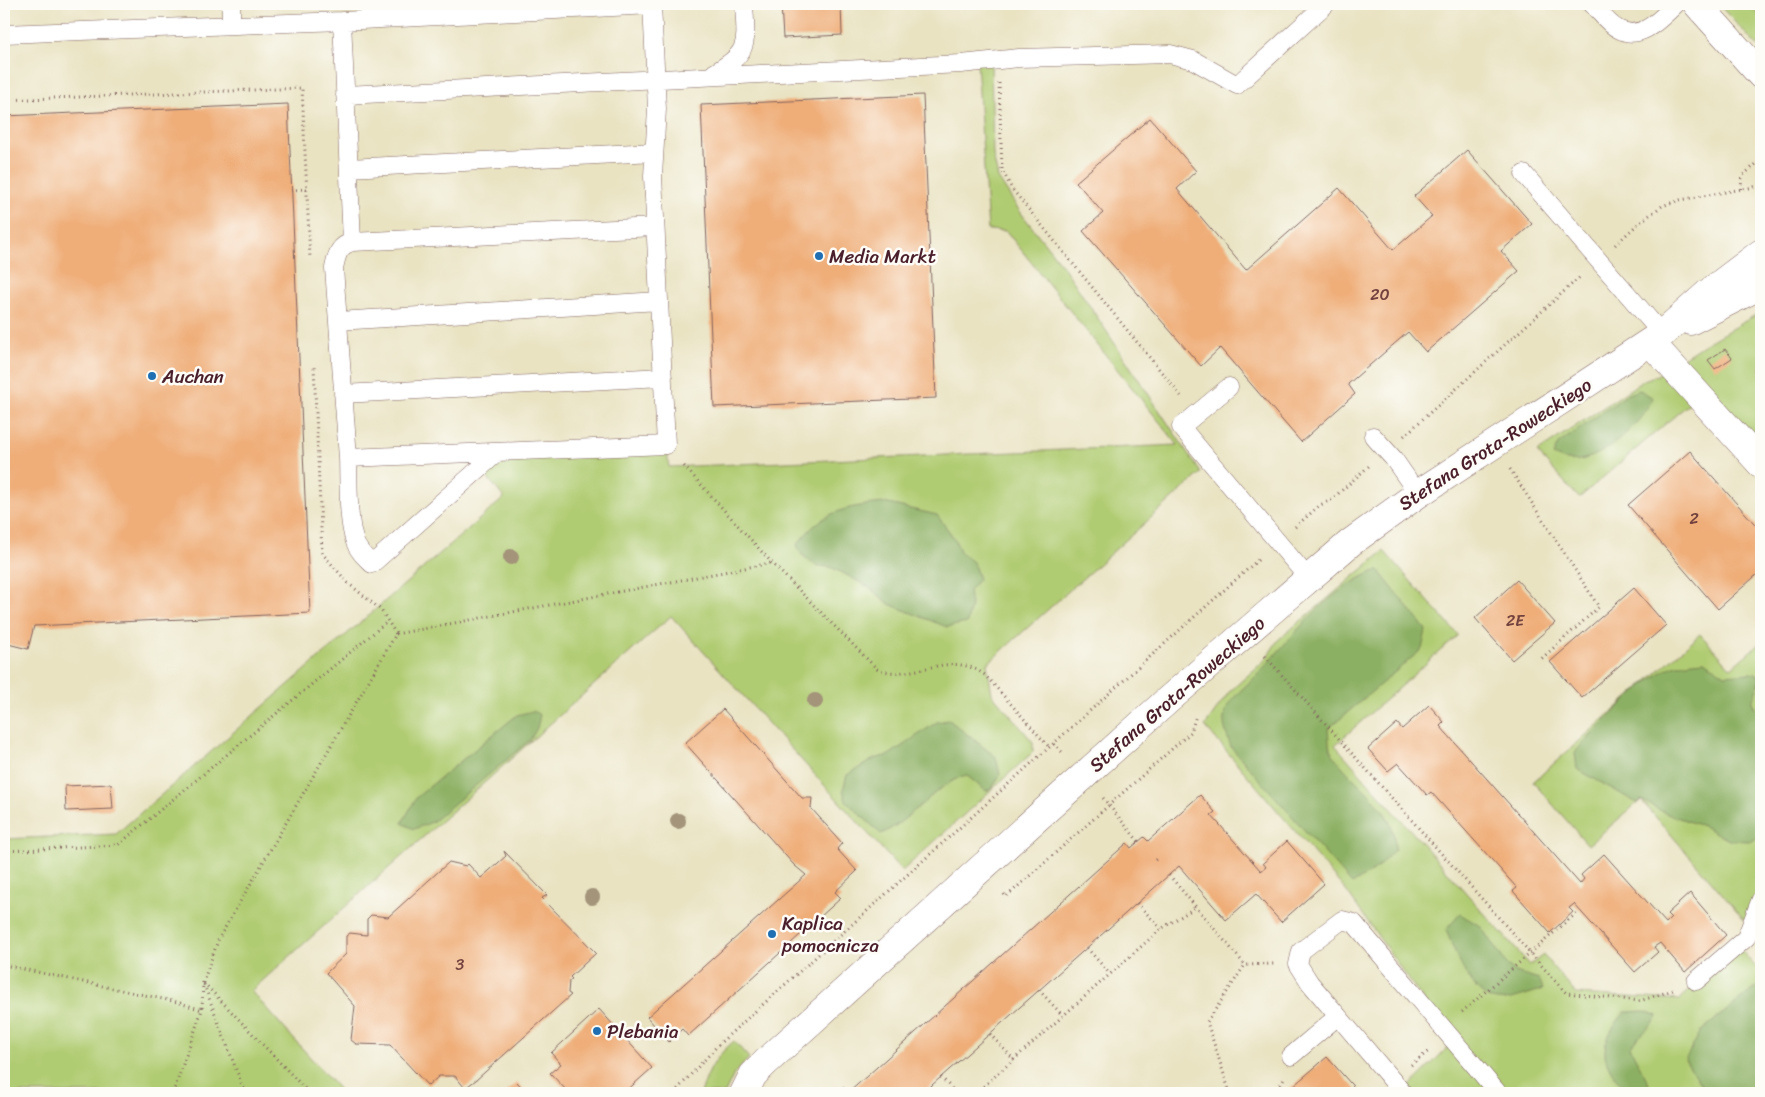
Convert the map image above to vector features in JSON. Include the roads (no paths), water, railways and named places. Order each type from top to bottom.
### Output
[{"type":"street","points":[[1697,4],[1761,75]]},
{"type":"street","name":"Stefana Grota-Roweckiego","points":[[1656,338],[1706,294],[1761,253]]},
{"type":"street","name":"Stefana Grota-Roweckiego","points":[[744,1093],[753,1075],[766,1062],[1154,713],[1350,543],[1418,494],[1656,338],[1761,285]]},
{"type":"street","points":[[1656,338],[1761,464]]},
{"type":"lane","points":[[231,4],[232,25]]},
{"type":"lane","points":[[4,34],[342,21],[652,4],[656,80],[653,176],[666,445],[348,458]]},
{"type":"lane","points":[[709,76],[733,62],[743,51],[746,35],[744,4]]},
{"type":"lane","points":[[345,95],[656,80],[998,60],[1170,54],[1193,60],[1238,85],[1326,4]]},
{"type":"lane","points":[[1592,4],[1618,29],[1629,32],[1649,28],[1676,4]]},
{"type":"lane","points":[[342,21],[352,242]]},
{"type":"lane","points":[[349,168],[654,152]]},
{"type":"lane","points":[[1524,174],[1598,260],[1656,338]]},
{"type":"lane","points":[[498,452],[372,564],[360,552],[352,529],[334,268],[337,253],[344,244],[352,242],[655,227]]},
{"type":"lane","points":[[338,321],[659,301]]},
{"type":"lane","points":[[343,394],[663,377]]},
{"type":"lane","points":[[1229,387],[1181,427],[1308,578]]},
{"type":"lane","points":[[1374,436],[1418,494]]},
{"type":"lane","points":[[1696,982],[1746,938],[1761,899]]},
{"type":"lane","points":[[1398,1087],[1310,983],[1298,964],[1301,951],[1342,920],[1354,923],[1445,1033],[1498,1093]]},
{"type":"lane","points":[[1291,1056],[1338,1016]]},
{"type":"place","name":"Media Markt","points":[[819,256]]},
{"type":"place","name":"Auchan","points":[[152,376]]},
{"type":"place","name":"Kaplica pomocnicza","points":[[772,934]]},
{"type":"place","name":"Plebania","points":[[597,1031]]}]
